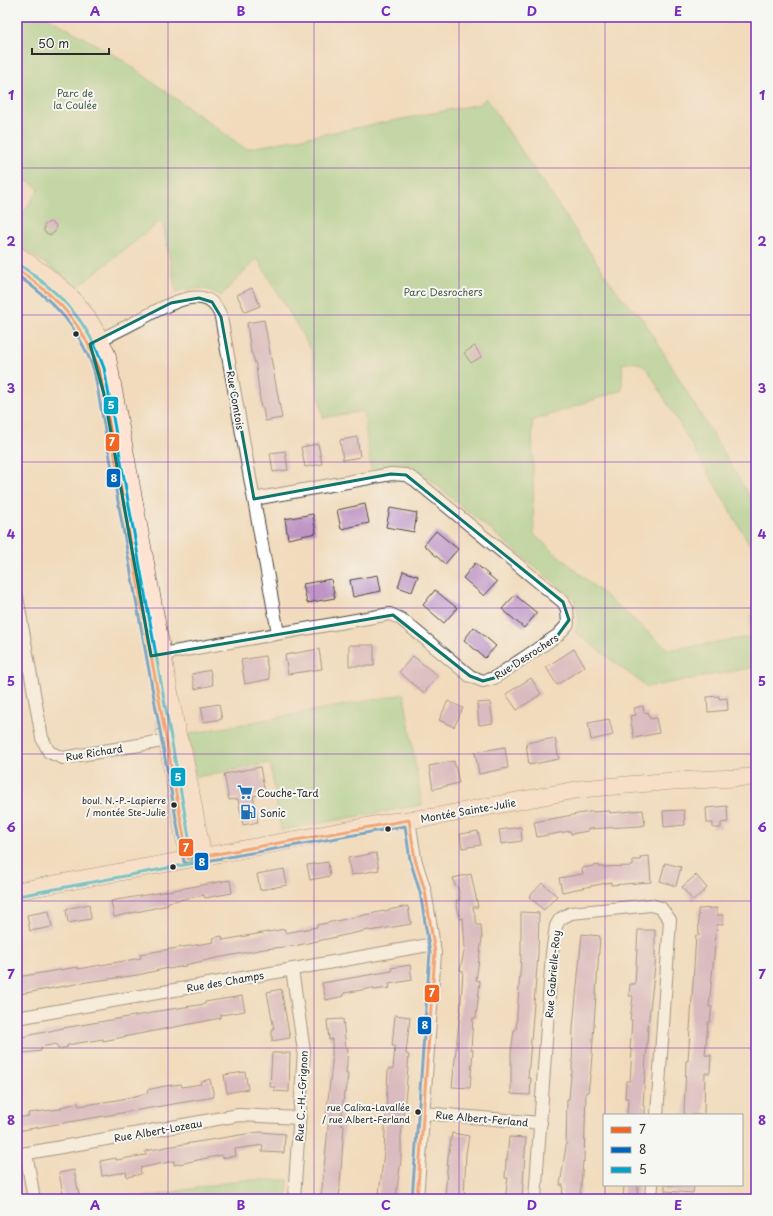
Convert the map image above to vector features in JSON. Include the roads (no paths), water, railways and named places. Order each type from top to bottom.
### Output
[{"type":"street","points":[[17,255],[50,278],[73,298],[88,318],[95,342],[111,370],[157,655],[173,739],[182,750],[196,858]]},
{"type":"street","points":[[17,269],[49,292],[66,307],[84,332],[95,342]]},
{"type":"street","name":"Rue Comtois","points":[[95,342],[177,301],[204,298],[216,306],[221,317],[278,633]]},
{"type":"street","name":"Rue Desrochers","points":[[157,655],[390,614],[401,620],[470,676],[483,681],[494,678],[562,632],[568,624],[568,614],[563,602],[415,480],[406,475],[390,474],[254,499]]},
{"type":"street","name":"Rue Richard","points":[[17,597],[42,738],[49,752],[63,758],[173,739]]},
{"type":"street","name":"Montée Sainte-Julie","points":[[17,891],[581,789],[673,781],[756,777]]},
{"type":"street","points":[[409,820],[416,859],[424,884],[434,944],[433,981],[417,1199]]},
{"type":"street","name":"Rue Gabrielle-Roy","points":[[535,1199],[552,953],[556,926],[560,919],[571,913],[654,906],[661,908],[667,913],[671,924],[657,1114]]},
{"type":"street","name":"Rue des Champs","points":[[17,1018],[434,944]]},
{"type":"street","name":"Rue C.-H.-Grignon","points":[[292,969],[304,1046],[294,1199]]},
{"type":"street","name":"Rue Albert-Ferland","points":[[423,1113],[541,1123]]},
{"type":"street","name":"Rue Albert-Lozeau","points":[[22,1154],[239,1115],[300,1118]]},
{"type":"street","points":[[22,1154],[34,1199]]},
{"type":"street","points":[[651,1199],[652,1186]]},
{"type":"place","name":"Couche-Tard","points":[[245,792]]},
{"type":"place","name":"boul. N.-P.-Lapierre / montée Ste-Julie","points":[[174,805]]},
{"type":"place","name":"Sonic","points":[[248,812]]},
{"type":"place","name":"rue Calixa-Lavallée / rue Albert-Ferland","points":[[418,1112]]},
{"type":"park label","name":"Parc de la Coulée","points":[[75,98]]},
{"type":"park label","name":"Parc Desrochers","points":[[443,291]]}]
